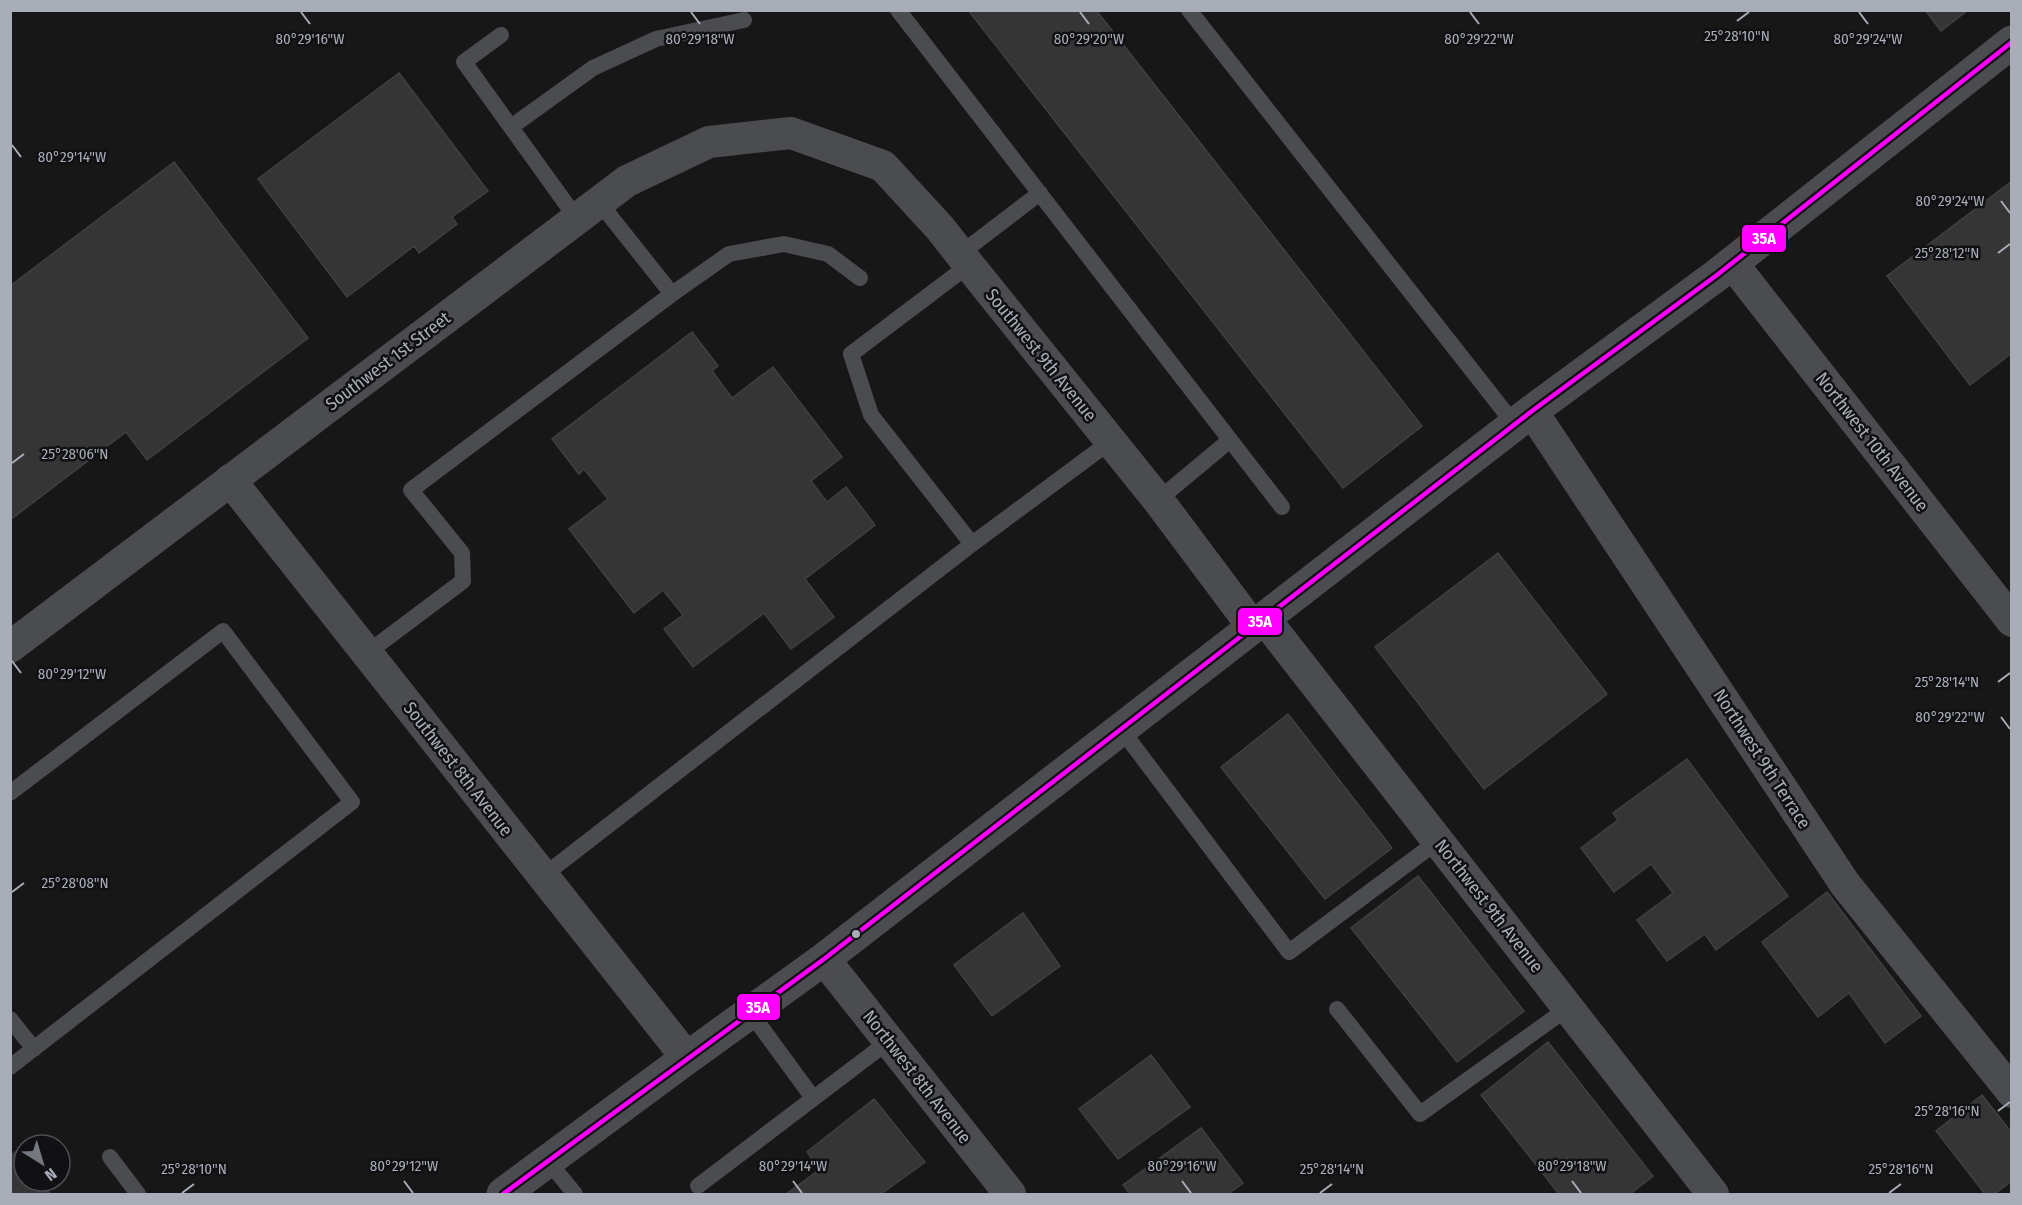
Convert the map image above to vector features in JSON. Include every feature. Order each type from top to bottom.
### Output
[{"type":"street","points":[[503,1194],[824,959],[1524,418],[1732,263],[2012,42]]},
{"type":"street","name":"Southwest 1st Street","points":[[10,646],[627,181],[709,142],[791,133]]},
{"type":"street","name":"Southwest 9th Avenue","points":[[791,133],[883,166],[965,259],[1258,622]]},
{"type":"street","name":"Northwest 10th Avenue","points":[[1732,263],[2012,621]]},
{"type":"street","name":"Northwest 9th Terrace","points":[[1524,418],[1845,884],[2012,1092]]},
{"type":"street","name":"Southwest 8th Avenue","points":[[230,480],[687,1058]]},
{"type":"street","name":"Northwest 9th Avenue","points":[[1258,622],[1438,841],[1713,1194]]},
{"type":"street","name":"Northwest 8th Avenue","points":[[824,959],[1010,1194]]},
{"type":"lane","points":[[898,10],[1282,507]]},
{"type":"lane","points":[[1189,10],[1524,418]]},
{"type":"lane","points":[[511,127],[593,68],[645,44],[656,39],[744,20]]},
{"type":"lane","points":[[501,35],[464,62],[511,127],[588,211],[672,294]]},
{"type":"lane","points":[[972,544],[871,415],[851,354],[1040,193]]},
{"type":"lane","points":[[367,653],[463,581],[462,553],[411,490],[672,294],[729,254],[784,244],[828,254],[860,278]]},
{"type":"lane","points":[[543,876],[972,544],[1111,441]]},
{"type":"lane","points":[[1158,500],[1230,441]]},
{"type":"lane","points":[[10,793],[223,631],[352,802],[10,1066]]},
{"type":"lane","points":[[1121,729],[1288,951],[1438,841]]},
{"type":"lane","points":[[1336,1009],[1420,1114],[1568,1008]]},
{"type":"lane","points":[[750,1012],[813,1098]]},
{"type":"lane","points":[[10,1019],[34,1049]]},
{"type":"lane","points":[[698,1186],[889,1041]]},
{"type":"lane","points":[[110,1157],[138,1194]]},
{"type":"lane","points":[[548,1161],[575,1194]]},
{"type":"building","points":[[968,10],[1096,10],[1422,426],[1343,488]]},
{"type":"building","points":[[1925,10],[1968,10],[1941,31]]},
{"type":"building","points":[[399,73],[488,191],[452,217],[457,224],[419,253],[414,246],[347,297],[258,179]]},
{"type":"building","points":[[174,162],[308,338],[147,460],[126,432],[10,520],[10,286]]},
{"type":"building","points":[[2012,181],[2012,353],[1970,385],[1887,276]]},
{"type":"building","points":[[692,332],[718,366],[712,371],[732,398],[773,367],[842,457],[811,481],[827,502],[846,487],[875,525],[805,579],[834,617],[791,649],[764,613],[693,667],[664,629],[683,615],[663,590],[634,613],[569,529],[608,499],[584,469],[579,474],[552,439]]},
{"type":"building","points":[[1498,553],[1607,694],[1484,789],[1375,647]]},
{"type":"building","points":[[1288,714],[1392,848],[1325,899],[1221,767]]},
{"type":"building","points":[[1687,759],[1788,896],[1716,950],[1705,934],[1667,961],[1637,920],[1673,893],[1651,864],[1614,892],[1581,848],[1618,820],[1613,813]]},
{"type":"building","points":[[1418,876],[1524,1011],[1457,1062],[1351,928]]},
{"type":"building","points":[[1827,892],[1921,1016],[1885,1043],[1849,993],[1818,1017],[1762,942]]},
{"type":"building","points":[[1023,913],[1060,966],[992,1016],[954,965]]},
{"type":"building","points":[[1548,1042],[1653,1176],[1630,1194],[1559,1194],[1481,1095]]},
{"type":"building","points":[[1151,1055],[1190,1107],[1118,1159],[1079,1109]]},
{"type":"building","points":[[1982,1095],[2012,1133],[2012,1181],[1994,1194],[1985,1194],[1936,1131]]},
{"type":"building","points":[[874,1099],[925,1162],[881,1194],[786,1194],[819,1170],[807,1152]]},
{"type":"building","points":[[1201,1128],[1243,1183],[1228,1194],[1130,1194],[1123,1185]]},
{"type":"building","points":[[12,1154],[12,1193],[50,1194],[10,1194],[10,1156]]},
{"type":"transit line","name":"35A","points":[[503,1194],[824,959],[1532,411],[1717,275],[2012,42]]}]
